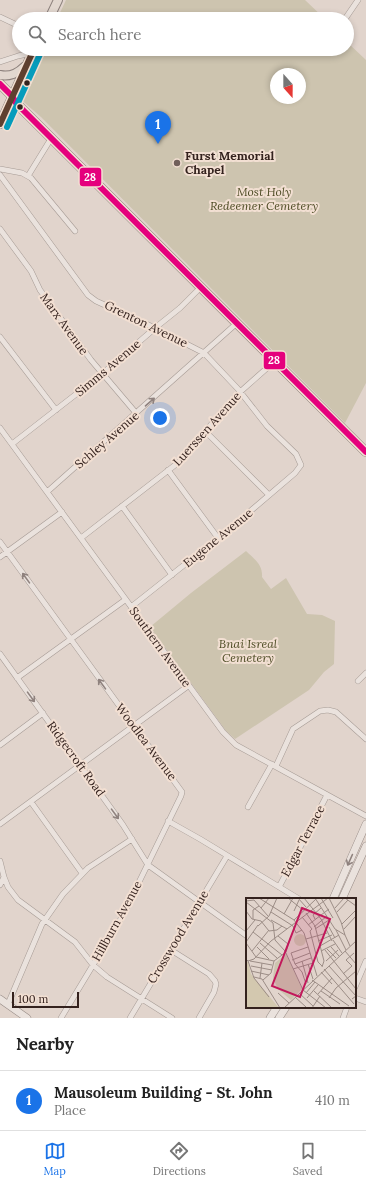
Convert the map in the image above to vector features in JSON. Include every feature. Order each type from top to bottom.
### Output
[{"type":"main road","points":[[52,12],[58,0]]},
{"type":"main road","points":[[0,124],[30,56]]},
{"type":"main road","points":[[0,75],[4,76],[14,74],[20,71],[26,64]]},
{"type":"main road","points":[[0,84],[12,96],[16,103],[52,137],[366,452]]},
{"type":"main road","points":[[0,92],[12,96]]},
{"type":"main road","points":[[333,898],[366,824]]},
{"type":"main road","points":[[342,898],[366,846]]},
{"type":"main road","points":[[0,998],[27,1018]]},
{"type":"main road","points":[[270,1018],[276,1008]]},
{"type":"main road","points":[[279,1018],[285,1008]]},
{"type":"street","points":[[350,12],[358,0]]},
{"type":"street","points":[[0,17],[12,23]]},
{"type":"street","points":[[0,62],[18,56]]},
{"type":"street","points":[[28,176],[52,137]]},
{"type":"street","points":[[0,169],[28,176],[75,231]]},
{"type":"street","name":"Grenton Avenue","points":[[0,175],[88,295],[96,301],[155,328],[204,353],[238,389],[267,426],[296,454],[301,464]]},
{"type":"street","name":"Marx Avenue","points":[[0,229],[31,271],[40,290],[102,374],[136,414]]},
{"type":"street","name":"Simms Avenue","points":[[12,444],[102,374],[180,308],[201,287]]},
{"type":"street","name":"Schley Avenue","points":[[47,492],[237,323]]},
{"type":"street","points":[[0,338],[56,410]]},
{"type":"street","name":"Luerssen Avenue","points":[[81,538],[186,455],[240,392],[275,361]]},
{"type":"street","name":"Southern Avenue","points":[[0,428],[2,435],[12,444],[188,686],[228,738],[236,744],[366,816]]},
{"type":"street","points":[[205,431],[269,495]]},
{"type":"street","points":[[366,452],[366,458]]},
{"type":"street","name":"Eugene Avenue","points":[[131,607],[218,538],[295,473],[301,464]]},
{"type":"street","points":[[168,470],[218,538]]},
{"type":"street","points":[[122,506],[172,575]]},
{"type":"street","points":[[0,557],[62,512]]},
{"type":"street","name":"Woodlea Avenue","points":[[0,542],[70,640],[182,790],[181,796],[168,821]]},
{"type":"street","points":[[17,678],[125,600]]},
{"type":"street","name":"Ridgecroft Road","points":[[0,654],[2,662],[17,678],[81,765],[148,865]]},
{"type":"street","points":[[358,681],[366,673]]},
{"type":"street","points":[[0,824],[188,686]]},
{"type":"street","points":[[248,807],[274,765],[291,731],[295,726],[316,713],[324,710],[330,710],[341,715],[366,739]]},
{"type":"street","points":[[0,745],[43,713]]},
{"type":"street","name":"Edgar Terrace","points":[[279,887],[327,795]]},
{"type":"street","points":[[30,802],[82,873]]},
{"type":"street","points":[[168,821],[296,898]]},
{"type":"street","name":"Hillburn Avenue","points":[[61,1018],[122,917],[168,821]]},
{"type":"street","points":[[8,1004],[44,920],[62,894],[82,873],[132,839]]},
{"type":"street","name":"Crosswood Avenue","points":[[130,1018],[227,856]]},
{"type":"street","points":[[0,861],[4,877],[14,896],[75,942],[93,965],[106,977],[172,1018]]},
{"type":"street","points":[[148,865],[246,935]]},
{"type":"street","points":[[0,885],[4,877]]},
{"type":"street","points":[[171,950],[209,974],[215,981],[216,984],[214,992],[199,1018]]},
{"type":"street","points":[[356,985],[366,960]]},
{"type":"street","points":[[356,998],[366,1002]]},
{"type":"street","points":[[343,1018],[347,1008]]},
{"type":"green space","points":[[66,0],[305,0],[318,12],[60,12]]},
{"type":"green space","name":"Most Holy Redeemer Cemetery","points":[[354,49],[366,60],[366,383],[345,423],[41,117],[18,97],[38,56],[354,56]]},
{"type":"green space","name":"Bnai Isreal Cemetery","points":[[246,551],[259,565],[262,572],[262,577],[271,589],[286,578],[307,614],[322,615],[335,621],[334,664],[324,672],[309,690],[235,739],[226,731],[150,627],[191,593]]},
{"type":"transit line","points":[[0,124],[31,56]]},
{"type":"transit line","points":[[7,127],[39,56]]},
{"type":"transit line","name":"28","points":[[0,84],[12,96],[16,103],[366,452]]},
{"type":"place","name":"Mausoleum Building - St. John","points":[[158,144]]},
{"type":"place","name":"Furst Memorial Chapel","points":[[177,163]]}]
